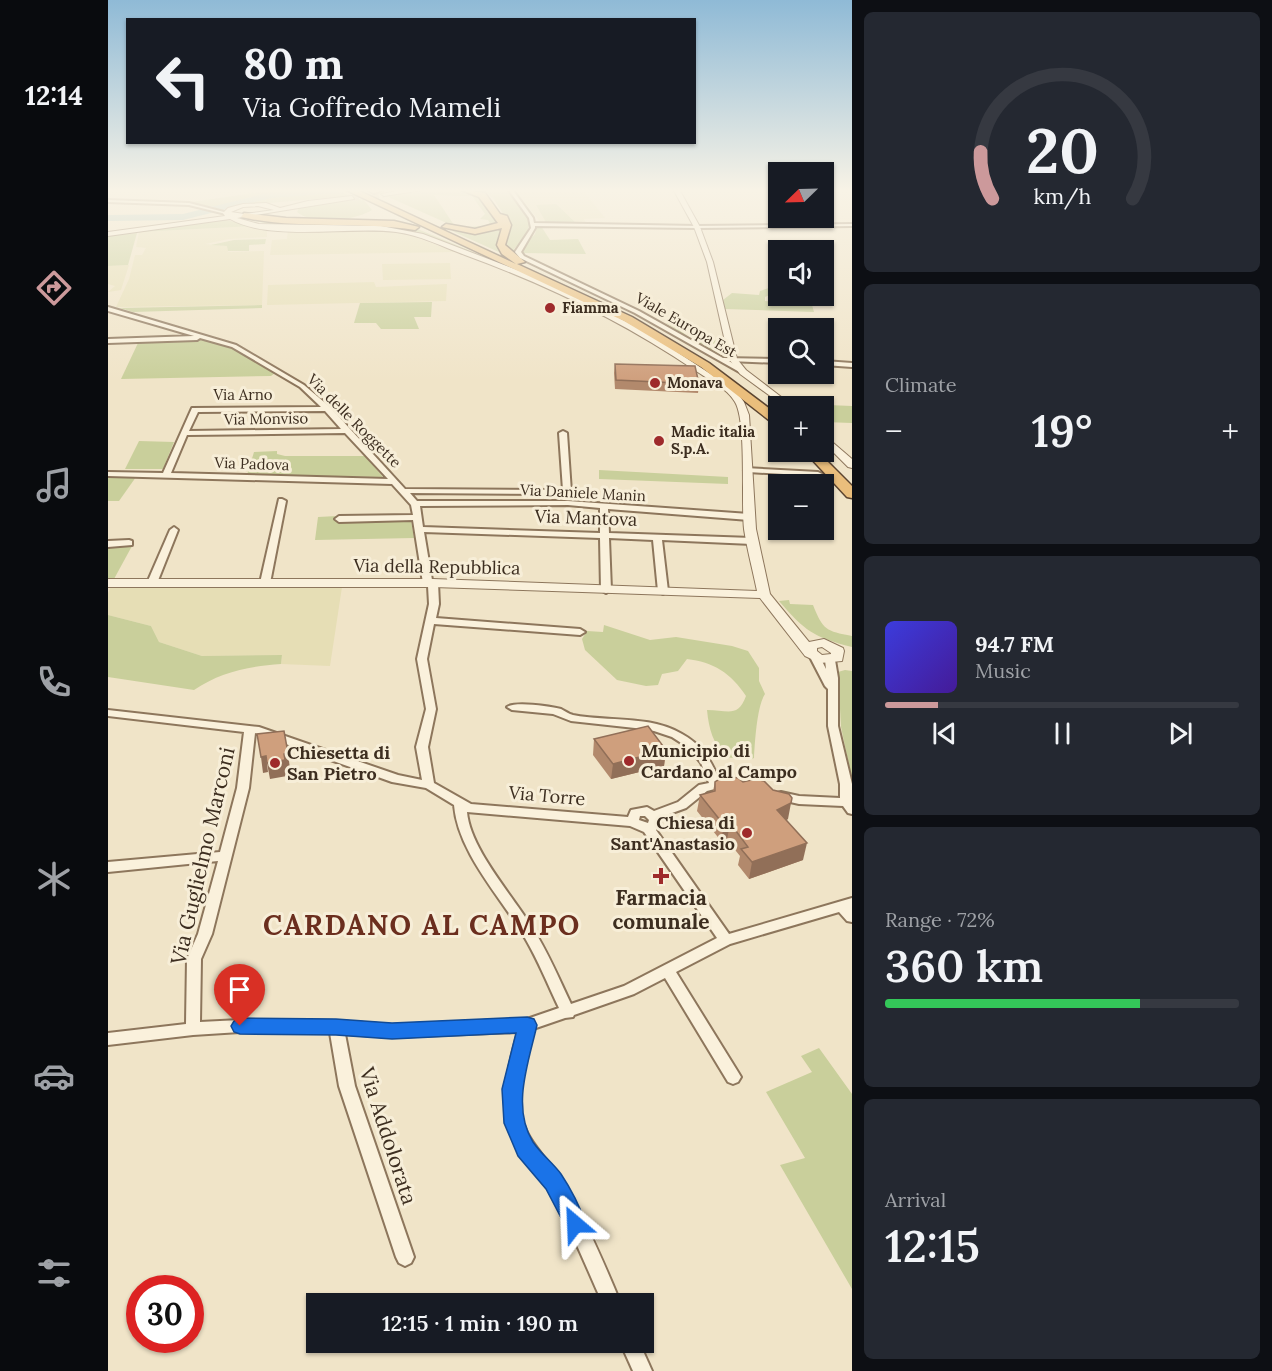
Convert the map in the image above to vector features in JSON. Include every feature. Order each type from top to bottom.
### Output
[{"type":"highway","points":[[485,253],[603,307],[664,339],[736,387],[768,413]]},
{"type":"highway","points":[[496,253],[619,309],[672,338],[713,363],[768,404]]},
{"type":"highway","points":[[506,253],[542,274]]},
{"type":"highway","points":[[821,462],[852,494]]},
{"type":"highway","points":[[833,462],[852,481]]},
{"type":"street","name":"Viale Europa Est","points":[[465,253],[493,262],[644,334],[735,396],[743,408],[746,421],[748,470]]},
{"type":"street","name":"Viale Europa Est","points":[[519,253],[522,257],[637,312],[743,372]]},
{"type":"street","points":[[707,253],[733,359],[743,372],[775,396]]},
{"type":"street","name":"Via delle Roggette","points":[[110,312],[128,315],[234,346],[266,363],[302,386],[327,409],[415,504],[434,604],[422,659],[431,709],[422,747],[429,785]]},
{"type":"street","points":[[108,341],[203,338]]},
{"type":"street","points":[[719,359],[768,361]]},
{"type":"street","points":[[834,364],[852,365]]},
{"type":"street","name":"Via Arno","points":[[166,475],[194,411],[197,409],[327,409]]},
{"type":"street","name":"Via Monviso","points":[[185,433],[348,431]]},
{"type":"street","points":[[563,433],[568,503]]},
{"type":"street","points":[[834,448],[852,465]]},
{"type":"street","points":[[818,474],[748,470],[749,517],[764,595],[782,619],[814,650],[832,690]]},
{"type":"street","name":"Via Padova","points":[[108,474],[395,482]]},
{"type":"street","name":"Via delle Roggette","points":[[404,491],[567,492]]},
{"type":"street","points":[[265,582],[282,501]]},
{"type":"street","name":"Via Daniele Manin","points":[[415,504],[568,503],[749,517]]},
{"type":"street","points":[[604,506],[606,590]]},
{"type":"street","points":[[339,519],[418,517]]},
{"type":"street","name":"Via Mantova","points":[[419,529],[752,541]]},
{"type":"street","points":[[152,583],[174,530]]},
{"type":"street","points":[[657,537],[663,591]]},
{"type":"street","points":[[108,543],[129,543]]},
{"type":"street","name":"Via della Repubblica","points":[[108,583],[430,583],[764,595]]},
{"type":"street","points":[[431,621],[580,632]]},
{"type":"street","points":[[764,791],[799,800],[849,806],[833,726],[832,690],[842,654],[814,650]]},
{"type":"street","points":[[512,707],[556,711],[569,718],[624,722],[663,730],[694,747],[706,761],[715,784]]},
{"type":"street","points":[[108,712],[250,729],[396,779],[429,785],[460,805],[459,812],[467,832],[493,882],[529,933],[568,1012]]},
{"type":"street","name":"Via Guglielmo Marconi","points":[[193,1029],[194,959],[205,934],[243,788],[250,729]]},
{"type":"street","points":[[726,940],[651,821],[682,805],[703,788],[715,784],[736,784]]},
{"type":"street","name":"Via Torre","points":[[460,805],[468,808],[633,822],[633,815],[638,812],[651,821]]},
{"type":"street","points":[[108,867],[224,856]]},
{"type":"street","points":[[108,1040],[193,1029],[336,1027],[392,1031],[527,1025],[629,990],[726,940],[849,909]]},
{"type":"street","points":[[668,970],[733,1077]]},
{"type":"street","points":[[527,1025],[512,1089],[514,1123],[526,1149],[554,1182],[607,1293]]},
{"type":"street","name":"Via Addolorata","points":[[336,1027],[347,1086],[405,1257]]},
{"type":"street","points":[[634,1353],[643,1371]]},
{"type":"shaded area","points":[[143,253],[264,253],[262,305],[116,307],[129,279],[135,255]]},
{"type":"shaded area","points":[[270,253],[395,253],[270,255]]},
{"type":"shaded area","points":[[450,263],[451,279],[383,280],[382,264]]},
{"type":"shaded area","points":[[129,265],[121,290],[108,292],[115,286],[108,284],[108,266]]},
{"type":"shaded area","points":[[374,282],[376,287],[447,284],[446,301],[267,305],[268,285]]},
{"type":"shaded area","points":[[111,586],[342,587],[330,666],[281,664],[282,655],[202,656],[159,642],[151,626],[108,615],[108,593]]},
{"type":"green space","points":[[108,253],[131,253],[128,265],[108,266]]},
{"type":"green space","points":[[523,253],[585,253],[586,254]]},
{"type":"green space","points":[[768,288],[765,301],[768,301],[768,306],[812,306],[814,312],[725,309],[723,300],[732,293],[759,295],[760,291]]},
{"type":"green space","points":[[432,302],[431,317],[414,317],[419,329],[381,329],[376,323],[354,323],[360,303]]},
{"type":"green space","points":[[262,305],[262,308],[133,312],[120,308]]},
{"type":"green space","points":[[666,323],[683,323],[678,327],[688,337]]},
{"type":"green space","points":[[690,338],[720,341],[726,356],[716,355]]},
{"type":"green space","points":[[205,340],[231,348],[275,373],[271,376],[121,379],[138,343]]},
{"type":"green space","points":[[834,405],[852,406],[852,423],[834,422]]},
{"type":"green space","points":[[139,441],[174,442],[163,469],[125,469]]},
{"type":"green space","points":[[277,451],[277,454],[285,456],[365,456],[383,477],[247,475],[254,452]]},
{"type":"green space","points":[[599,470],[728,477],[728,484],[599,479]]},
{"type":"green space","points":[[108,476],[136,477],[119,501],[108,501]]},
{"type":"green space","points":[[337,516],[337,522],[408,520],[411,521],[414,538],[315,540],[318,517]]},
{"type":"green space","points":[[108,546],[132,546],[114,579],[108,579]]},
{"type":"green space","points":[[789,600],[790,604],[813,605],[826,628],[836,633],[852,636],[852,647],[828,640],[803,626],[779,601]]},
{"type":"green space","points":[[108,615],[151,626],[159,642],[202,656],[282,655],[281,664],[236,671],[194,690],[108,677]]},
{"type":"green space","points":[[604,625],[650,640],[676,637],[732,646],[748,651],[759,668],[759,681],[765,694],[758,715],[754,758],[750,760],[725,757],[710,730],[707,710],[736,710],[746,696],[728,675],[713,666],[687,659],[678,671],[662,674],[658,685],[646,686],[617,680],[585,650],[582,639],[587,631],[603,632]]},
{"type":"green space","points":[[852,671],[852,780],[841,727],[838,672]]},
{"type":"green space","points":[[819,1048],[852,1094],[852,1289],[780,1165],[805,1158],[766,1092],[812,1072],[801,1056]]},
{"type":"building","points":[[615,364],[695,366],[699,384],[616,380]]},
{"type":"building","points":[[648,726],[666,750],[613,764],[594,739]]},
{"type":"building","points":[[284,731],[288,753],[284,754],[285,760],[267,763],[266,756],[261,757],[257,734]]},
{"type":"building","name":"Chiesa di Sant'Anastasio","points":[[724,776],[738,778],[743,782],[755,779],[764,781],[773,790],[789,794],[792,798],[791,803],[777,810],[807,843],[752,862],[741,849],[748,847],[730,823],[724,825],[700,795],[715,791],[715,782]]},
{"type":"place","name":"Fiamma","points":[[550,308]]},
{"type":"place","name":"Monava","points":[[655,383]]},
{"type":"place","name":"Madic italia S.p.A.","points":[[659,441]]},
{"type":"place","name":"Municipio di Cardano al Campo","points":[[629,761]]},
{"type":"place","name":"Chiesetta di San Pietro","points":[[275,763]]},
{"type":"place","name":"Chiesa di Sant'Anastasio","points":[[747,833]]},
{"type":"place","name":"Farmacia comunale","points":[[661,876]]},
{"type":"district","name":"CARDANO AL CAMPO","points":[[422,925]]},
{"type":"route","points":[[240,1026],[336,1027],[392,1031],[527,1025],[512,1089],[514,1123],[526,1149],[554,1182],[575,1224]]}]
